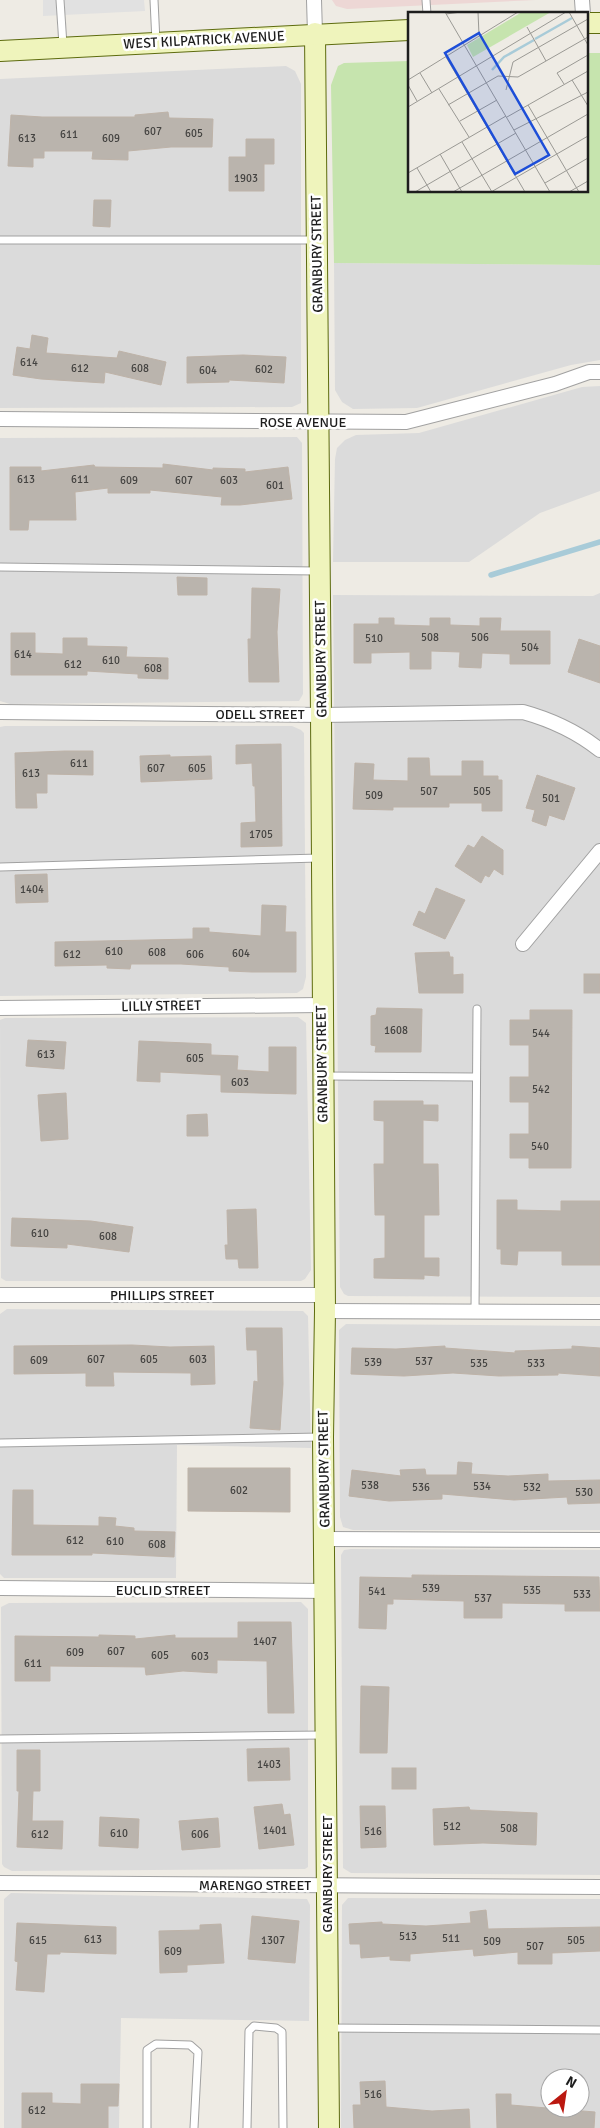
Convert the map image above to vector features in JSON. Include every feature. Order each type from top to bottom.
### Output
[{"type":"street","name":"GRANBURY STREET","points":[[314,0],[322,715],[325,1303],[323,1437],[326,1590],[329,2128]]},
{"type":"street","name":"WEST KILPATRICK AVENUE","points":[[0,51],[408,30]]},
{"type":"street","name":"ROSE AVENUE","points":[[0,420],[319,423],[420,420],[555,384],[589,372],[600,372]]},
{"type":"street","name":"ODELL STREET","points":[[0,712],[322,715],[523,712],[554,721],[580,734],[600,750]]},
{"type":"street","points":[[523,944],[600,852]]},
{"type":"street","name":"LILLY STREET","points":[[0,1008],[322,1005]]},
{"type":"street","name":"PHILLIPS STREET","points":[[0,1295],[325,1303],[475,1312],[600,1312]]},
{"type":"street","points":[[325,1539],[600,1540]]},
{"type":"street","name":"EUCLID STREET","points":[[0,1588],[326,1590]]},
{"type":"street","name":"MARENGO STREET","points":[[0,1883],[600,1887]]},
{"type":"lane","points":[[60,0],[63,48]]},
{"type":"lane","points":[[154,0],[156,43]]},
{"type":"lane","points":[[0,240],[316,240]]},
{"type":"lane","points":[[0,567],[320,571]]},
{"type":"lane","points":[[0,867],[322,858]]},
{"type":"lane","points":[[475,1312],[476,1009]]},
{"type":"lane","points":[[323,1076],[476,1078]]},
{"type":"lane","points":[[0,1443],[323,1437]]},
{"type":"lane","points":[[0,1739],[326,1735]]},
{"type":"lane","points":[[247,2128],[248,2031],[254,2026],[276,2028],[282,2032],[283,2128]]},
{"type":"lane","points":[[328,2028],[600,2030]]},
{"type":"lane","points":[[147,2128],[147,2050],[156,2044],[173,2044],[190,2045],[198,2052],[194,2128]]},
{"type":"shaded area","points":[[43,0],[144,0],[145,11],[43,16]]},
{"type":"shaded area","points":[[332,0],[536,0],[347,9],[336,6]]},
{"type":"shaded area","points":[[286,66],[295,71],[301,84],[301,403],[292,407],[0,408],[0,79]]},
{"type":"shaded area","points":[[334,263],[600,265],[600,360],[571,365],[417,408],[353,409],[342,402],[335,390]]},
{"type":"shaded area","points":[[600,386],[600,491],[540,513],[469,562],[333,562],[335,459],[337,448],[345,440],[356,435],[419,433],[582,387]]},
{"type":"shaded area","points":[[297,437],[302,443],[303,694],[299,701],[10,704],[0,701],[0,438]]},
{"type":"shaded area","points":[[600,593],[600,1297],[348,1296],[344,1294],[340,1287],[333,595],[593,596]]},
{"type":"shaded area","points":[[292,726],[301,730],[304,733],[306,977],[303,989],[297,993],[0,996],[0,727]]},
{"type":"shaded area","points":[[298,1017],[306,1023],[311,1270],[305,1279],[301,1281],[6,1281],[1,1278],[0,1020],[5,1018]]},
{"type":"shaded area","points":[[7,1309],[303,1311],[308,1316],[311,1448],[177,1445],[176,1578],[4,1578],[0,1574],[0,1314]]},
{"type":"shaded area","points":[[346,1324],[600,1326],[600,1530],[353,1530],[343,1527],[340,1517],[339,1330]]},
{"type":"shaded area","points":[[344,1550],[600,1550],[600,1875],[351,1873],[343,1868],[341,1555]]},
{"type":"shaded area","points":[[301,1602],[308,1609],[308,1867],[305,1869],[12,1871],[4,1867],[2,1864],[1,1607],[9,1603]]},
{"type":"shaded area","points":[[11,1893],[307,1899],[310,1905],[309,2021],[121,2018],[119,2128],[4,2128],[4,1899]]},
{"type":"shaded area","points":[[348,1898],[600,1899],[600,2128],[341,2128],[342,1905]]},
{"type":"green space","points":[[588,53],[600,53],[600,265],[334,263],[331,85],[338,66],[344,63],[408,61],[408,192],[588,192]]},
{"type":"building","points":[[168,112],[169,118],[213,119],[212,147],[171,147],[128,151],[128,160],[92,159],[93,151],[44,151],[44,158],[33,158],[33,167],[8,166],[11,115],[135,117],[135,115]]},
{"type":"building","points":[[246,139],[274,139],[274,164],[264,164],[264,191],[229,191],[229,157],[246,157]]},
{"type":"building","points":[[94,200],[111,200],[110,227],[93,226]]},
{"type":"building","points":[[32,335],[48,338],[46,353],[117,358],[119,351],[166,362],[161,385],[105,372],[104,383],[41,379],[13,375],[17,347],[30,349]]},
{"type":"building","points":[[243,355],[286,357],[284,383],[229,380],[229,382],[187,383],[187,357]]},
{"type":"building","points":[[163,464],[213,470],[213,468],[245,469],[245,472],[288,467],[292,499],[240,505],[221,505],[222,497],[150,490],[150,493],[108,493],[108,488],[75,492],[76,520],[29,520],[28,530],[10,530],[10,467],[41,467],[41,471],[94,465],[95,467],[163,468]]},
{"type":"building","points":[[177,577],[207,578],[207,595],[178,595]]},
{"type":"building","points":[[252,588],[280,589],[277,632],[279,682],[249,682],[248,639],[251,639]]},
{"type":"building","points":[[379,618],[394,618],[394,625],[430,626],[430,618],[450,618],[450,625],[480,626],[480,618],[501,618],[500,631],[550,631],[550,664],[510,664],[510,654],[482,653],[481,668],[459,667],[460,652],[431,651],[431,669],[410,669],[410,652],[371,653],[371,663],[354,663],[354,624],[379,624]]},
{"type":"building","points":[[11,633],[35,633],[35,653],[63,654],[63,638],[87,638],[87,646],[127,647],[126,657],[168,658],[168,679],[138,678],[138,674],[87,671],[87,675],[11,675]]},
{"type":"building","points":[[579,639],[600,646],[600,683],[568,672]]},
{"type":"building","points":[[281,744],[282,846],[241,847],[241,823],[256,822],[255,786],[253,786],[252,763],[236,764],[236,745]]},
{"type":"building","points":[[93,751],[93,775],[47,774],[47,793],[36,793],[37,808],[16,808],[15,753]]},
{"type":"building","points":[[170,755],[170,757],[211,756],[212,779],[141,782],[140,756]]},
{"type":"building","points":[[408,758],[429,758],[430,776],[462,776],[462,761],[483,761],[483,776],[498,776],[498,780],[502,780],[502,811],[482,811],[482,803],[449,803],[449,807],[393,807],[393,810],[353,809],[355,763],[374,764],[373,780],[408,781]]},
{"type":"building","points":[[537,775],[575,788],[564,820],[549,815],[546,826],[532,821],[535,810],[526,808]]},
{"type":"building","points":[[482,836],[503,850],[503,875],[494,869],[489,877],[485,875],[481,883],[455,866],[468,845],[474,848]]},
{"type":"building","points":[[47,874],[48,902],[16,903],[15,875]]},
{"type":"building","points":[[436,888],[465,900],[445,939],[413,925],[419,911],[425,914]]},
{"type":"building","points":[[262,905],[286,906],[285,932],[296,932],[296,972],[229,971],[229,967],[181,964],[131,964],[130,969],[107,968],[107,965],[55,966],[55,942],[193,939],[193,928],[209,928],[209,932],[261,936]]},
{"type":"building","points":[[449,952],[450,957],[453,957],[453,975],[463,974],[463,993],[419,993],[415,953]]},
{"type":"building","points":[[584,974],[600,974],[600,993],[584,993]]},
{"type":"building","points":[[377,1008],[422,1009],[421,1052],[375,1052],[376,1046],[371,1045],[371,1016],[376,1015]]},
{"type":"building","points":[[530,1010],[572,1010],[571,1168],[529,1168],[529,1158],[510,1158],[510,1134],[529,1134],[529,1102],[510,1102],[510,1077],[529,1077],[529,1045],[510,1045],[510,1020],[530,1020]]},
{"type":"building","points":[[28,1040],[66,1042],[64,1069],[26,1066]]},
{"type":"building","points":[[139,1041],[211,1044],[211,1055],[238,1056],[237,1070],[269,1072],[269,1047],[296,1047],[296,1094],[221,1092],[221,1075],[160,1072],[160,1082],[137,1081]]},
{"type":"building","points":[[66,1093],[68,1139],[41,1141],[38,1095]]},
{"type":"building","points":[[374,1101],[423,1101],[423,1105],[438,1105],[438,1121],[423,1120],[423,1164],[438,1164],[439,1215],[424,1215],[424,1258],[439,1258],[439,1276],[424,1275],[424,1279],[374,1278],[374,1259],[385,1258],[385,1215],[375,1215],[374,1164],[384,1164],[384,1121],[374,1120]]},
{"type":"building","points":[[207,1114],[208,1136],[187,1136],[187,1115]]},
{"type":"building","points":[[497,1200],[517,1200],[517,1210],[561,1211],[561,1201],[600,1201],[600,1265],[562,1265],[562,1251],[518,1251],[517,1265],[501,1264],[501,1249],[497,1249]]},
{"type":"building","points":[[256,1209],[258,1268],[239,1268],[238,1259],[226,1259],[225,1245],[228,1245],[227,1210]]},
{"type":"building","points":[[12,1218],[91,1221],[133,1227],[129,1252],[67,1244],[67,1248],[11,1246]]},
{"type":"building","points":[[246,1328],[282,1328],[283,1384],[280,1430],[250,1428],[254,1381],[258,1382],[257,1350],[247,1350]]},
{"type":"building","points":[[132,1345],[170,1347],[214,1346],[215,1384],[191,1385],[191,1373],[113,1372],[114,1386],[86,1386],[86,1373],[14,1374],[14,1346]]},
{"type":"building","points":[[445,1346],[445,1348],[515,1353],[515,1351],[572,1349],[572,1346],[600,1348],[600,1376],[558,1373],[558,1375],[499,1376],[453,1373],[404,1376],[351,1374],[352,1348],[396,1349]]},
{"type":"building","points":[[458,1462],[472,1463],[471,1474],[508,1476],[548,1474],[548,1481],[600,1480],[600,1503],[568,1504],[567,1497],[514,1500],[442,1494],[442,1499],[389,1501],[349,1496],[352,1470],[401,1476],[400,1470],[425,1469],[426,1475],[457,1475]]},
{"type":"building","points":[[188,1468],[290,1468],[290,1512],[188,1511]]},
{"type":"building","points":[[13,1490],[33,1490],[33,1525],[99,1526],[99,1517],[116,1518],[115,1526],[134,1528],[134,1531],[175,1532],[174,1557],[92,1553],[92,1555],[12,1555]]},
{"type":"building","points":[[412,1575],[599,1577],[600,1611],[565,1611],[565,1604],[502,1603],[502,1618],[464,1618],[464,1601],[393,1599],[393,1604],[387,1604],[386,1629],[359,1628],[360,1577],[412,1578]]},
{"type":"building","points":[[238,1622],[291,1622],[294,1713],[268,1713],[267,1661],[217,1660],[217,1673],[183,1671],[146,1675],[145,1667],[50,1666],[50,1681],[15,1681],[15,1636],[99,1637],[99,1635],[135,1636],[135,1639],[175,1635],[175,1638],[238,1638]]},
{"type":"building","points":[[361,1686],[389,1687],[387,1753],[360,1753]]},
{"type":"building","points":[[289,1748],[290,1780],[248,1781],[247,1749]]},
{"type":"building","points":[[17,1750],[40,1750],[40,1791],[33,1791],[32,1821],[63,1821],[62,1849],[17,1847],[19,1791],[17,1791]]},
{"type":"building","points":[[392,1768],[416,1768],[416,1789],[392,1789]]},
{"type":"building","points":[[282,1804],[284,1815],[290,1814],[294,1845],[259,1849],[254,1807]]},
{"type":"building","points":[[360,1806],[385,1806],[386,1847],[361,1848]]},
{"type":"building","points":[[469,1807],[470,1810],[537,1813],[536,1845],[483,1843],[434,1845],[433,1809]]},
{"type":"building","points":[[100,1817],[139,1819],[138,1848],[99,1846]]},
{"type":"building","points":[[218,1818],[220,1847],[182,1850],[179,1821]]},
{"type":"building","points":[[486,1910],[488,1929],[600,1927],[600,1951],[552,1953],[552,1964],[518,1964],[518,1952],[474,1956],[473,1949],[410,1954],[410,1961],[390,1960],[390,1956],[361,1958],[360,1944],[350,1944],[349,1924],[382,1922],[382,1924],[426,1926],[471,1923],[470,1912]]},
{"type":"building","points":[[252,1916],[299,1921],[295,1963],[248,1959]]},
{"type":"building","points":[[17,1923],[116,1927],[116,1954],[60,1952],[60,1954],[47,1954],[44,1992],[16,1990],[18,1962],[15,1961]]},
{"type":"building","points":[[221,1924],[224,1963],[187,1965],[187,1972],[160,1973],[159,1931],[200,1930],[200,1925]]},
{"type":"building","points":[[385,2081],[386,2107],[432,2111],[469,2109],[470,2128],[354,2128],[353,2105],[361,2105],[360,2082]]},
{"type":"building","points":[[81,2084],[119,2084],[118,2106],[108,2106],[108,2128],[22,2128],[22,2093],[52,2093],[52,2103],[81,2104]]},
{"type":"building","points":[[496,2094],[511,2094],[511,2105],[540,2107],[540,2118],[590,2118],[590,2112],[595,2112],[594,2128],[497,2128]]},
{"type":"waterway","points":[[491,575],[600,542]]}]
